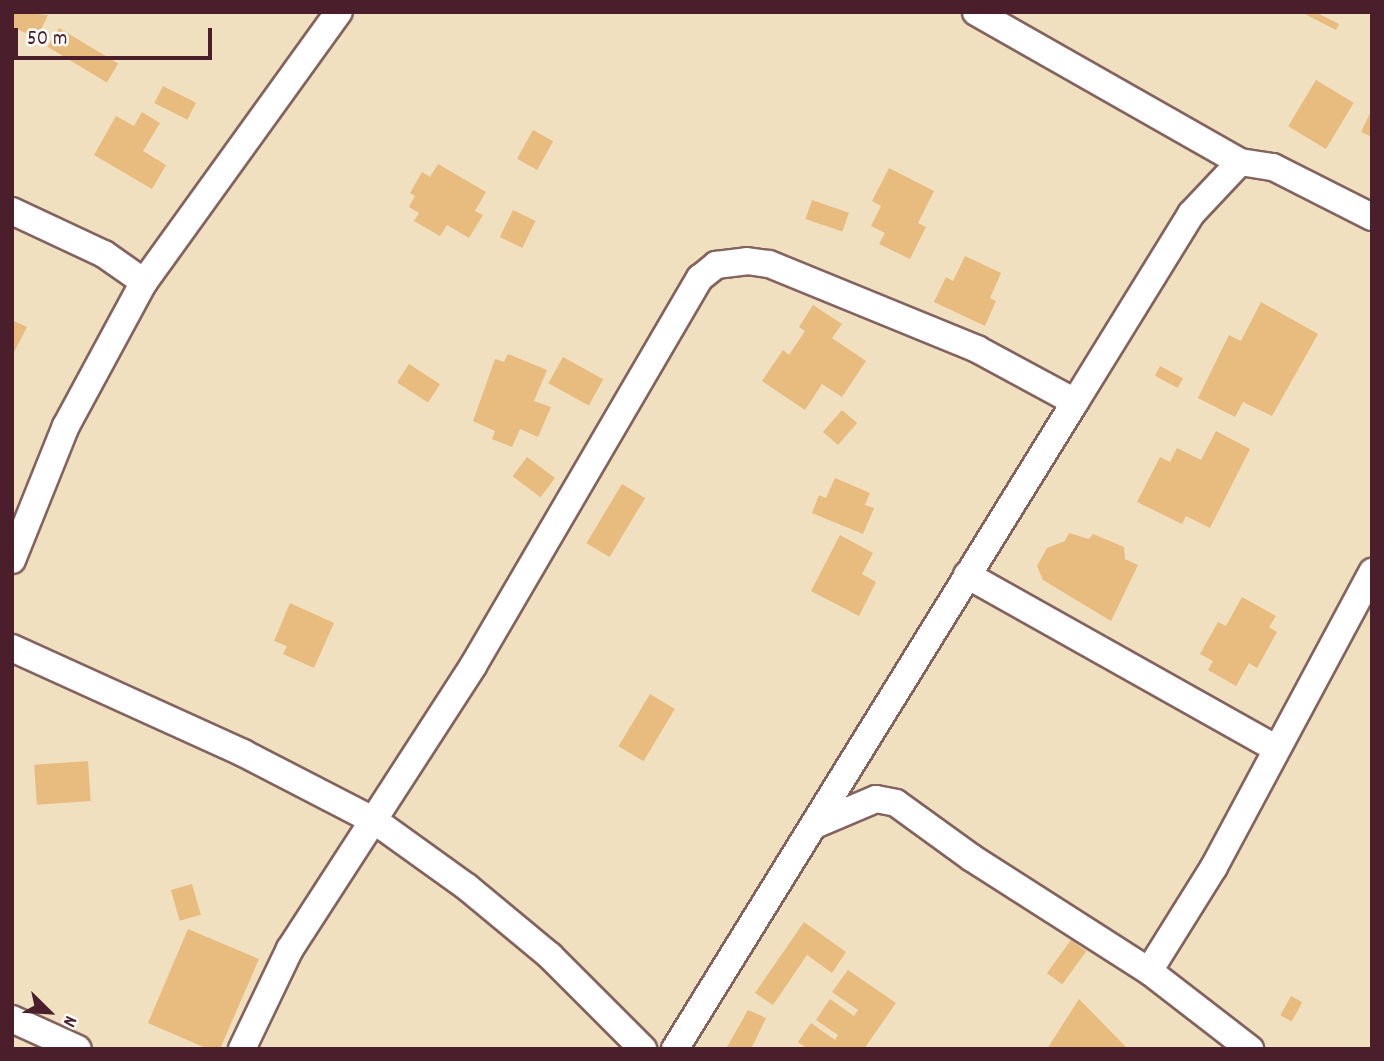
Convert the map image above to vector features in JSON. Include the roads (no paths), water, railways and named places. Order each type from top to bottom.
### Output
[{"type":"street","points":[[12,560],[66,426],[144,282],[339,12]]},
{"type":"street","points":[[976,12],[1240,162],[1273,167],[1372,217]]},
{"type":"street","points":[[675,1049],[817,824],[967,575],[1191,214],[1240,162]]},
{"type":"street","points":[[12,211],[104,254],[144,282]]},
{"type":"street","points":[[242,1049],[290,949],[473,666],[700,278],[716,265],[747,261],[769,264],[977,349],[1075,402]]},
{"type":"street","points":[[1149,971],[1214,867],[1372,572]]},
{"type":"street","points":[[967,575],[1277,749]]},
{"type":"street","points":[[12,648],[243,753],[375,821],[467,887],[550,956],[643,1049]]},
{"type":"street","points":[[817,824],[876,799],[896,803],[972,858],[1149,971],[1250,1049]]},
{"type":"street","points":[[12,1018],[78,1049]]}]
